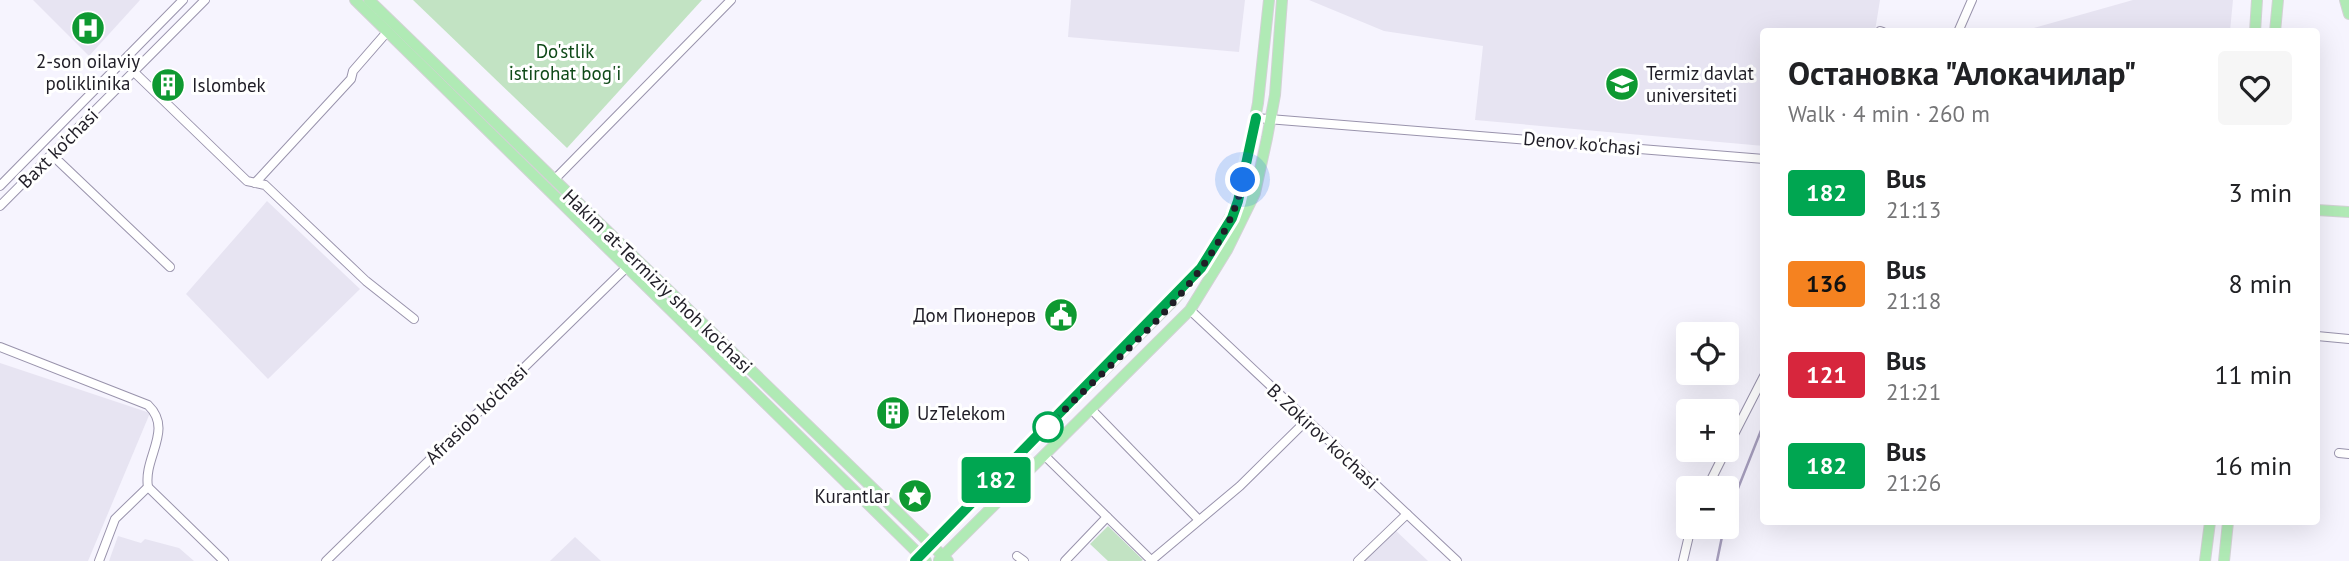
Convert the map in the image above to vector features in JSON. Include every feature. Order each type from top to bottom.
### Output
[{"type":"main road","name":"Hakim at-Termiziy shoh ko'chasi","points":[[355,0],[626,268],[791,426],[920,559]]},
{"type":"main road","name":"Hakim at-Termiziy shoh ko'chasi","points":[[369,0],[943,559]]},
{"type":"main road","points":[[920,559],[1201,268],[1232,218],[1238,201],[1256,118],[1269,0]]},
{"type":"main road","points":[[943,559],[1190,310],[1227,250],[1255,193],[1272,118],[1283,0]]},
{"type":"main road","points":[[2255,28],[2257,0]]},
{"type":"main road","points":[[2275,28],[2278,0]]},
{"type":"main road","points":[[2345,0],[2349,14]]},
{"type":"main road","points":[[2320,210],[2349,212]]},
{"type":"main road","points":[[2205,561],[2210,525]]},
{"type":"main road","points":[[2224,561],[2228,525]]},
{"type":"street","name":"Baxt ko'chasi","points":[[0,186],[183,0]]},
{"type":"street","name":"Baxt ko'chasi","points":[[0,206],[205,0]]},
{"type":"street","points":[[554,180],[731,0]]},
{"type":"street","points":[[1960,28],[1972,0]]},
{"type":"street","points":[[255,183],[351,79],[353,71],[387,32]]},
{"type":"street","points":[[134,72],[243,178],[265,185],[366,281],[414,319]]},
{"type":"street","points":[[108,77],[119,87]]},
{"type":"street","name":"Denov ko'chasi","points":[[1256,118],[1400,127],[1760,159]]},
{"type":"street","points":[[51,155],[170,267]]},
{"type":"street","name":"Afrasiob ko'chasi","points":[[326,561],[626,268]]},
{"type":"street","name":"B. Zokirov ko'chasi","points":[[1190,310],[1457,561]]},
{"type":"street","points":[[2320,336],[2349,339]]},
{"type":"street","points":[[0,347],[148,405],[157,414],[160,428],[146,476],[148,487],[224,561]]},
{"type":"street","points":[[1739,425],[1760,384]]},
{"type":"street","points":[[1091,408],[1198,520]]},
{"type":"street","points":[[1045,456],[1152,560],[1240,486],[1307,420]]},
{"type":"street","points":[[2339,453],[2349,454]]},
{"type":"street","points":[[99,561],[115,519],[148,487]]},
{"type":"street","points":[[1358,561],[1406,514]]},
{"type":"street","points":[[1065,561],[1107,517]]},
{"type":"street","points":[[1683,561],[1688,539]]},
{"type":"shaded area","name":"2-son oilaviy poliklinika","points":[[33,0],[140,0],[89,56]]},
{"type":"shaded area","points":[[1071,0],[1245,0],[1239,52],[1068,37]]},
{"type":"shaded area","name":"Termiz davlat universiteti","points":[[1309,0],[1880,0],[1875,28],[1760,28],[1760,146],[1475,120],[1483,46],[1384,31]]},
{"type":"shaded area","points":[[2133,0],[2233,0],[2230,28],[2034,28]]},
{"type":"shaded area","points":[[267,201],[360,289],[268,379],[186,294]]},
{"type":"shaded area","points":[[0,363],[150,413],[88,561],[0,561]]},
{"type":"shaded area","points":[[1395,530],[1428,561],[1365,561]]},
{"type":"shaded area","points":[[118,536],[141,543],[145,539],[179,548],[194,561],[109,561]]},
{"type":"shaded area","points":[[575,537],[601,561],[550,561]]},
{"type":"green space","name":"Do'stlik istirohat bog'i","points":[[413,0],[702,0],[567,148]]},
{"type":"green space","points":[[1108,526],[1143,560],[1108,561],[1090,544]]},
{"type":"waterway","points":[[1739,486],[1760,433]]},
{"type":"waterway","points":[[1717,561],[1722,539]]},
{"type":"bus line","name":"182","points":[[915,561],[1175,299],[1201,268],[1232,218],[1256,118]]},
{"type":"place","name":"2-son oilaviy poliklinika","points":[[88,28]]},
{"type":"place","name":"Termiz davlat universiteti","points":[[1622,84]]},
{"type":"place","name":"Islombek","points":[[168,85]]},
{"type":"place","name":"Дом Пионеров","points":[[1061,315]]},
{"type":"place","name":"UzTelekom","points":[[893,413]]},
{"type":"place","name":"Kurantlar","points":[[915,496]]},
{"type":"route","points":[[1048,427],[1175,299],[1201,268],[1232,218],[1243,180]]}]
